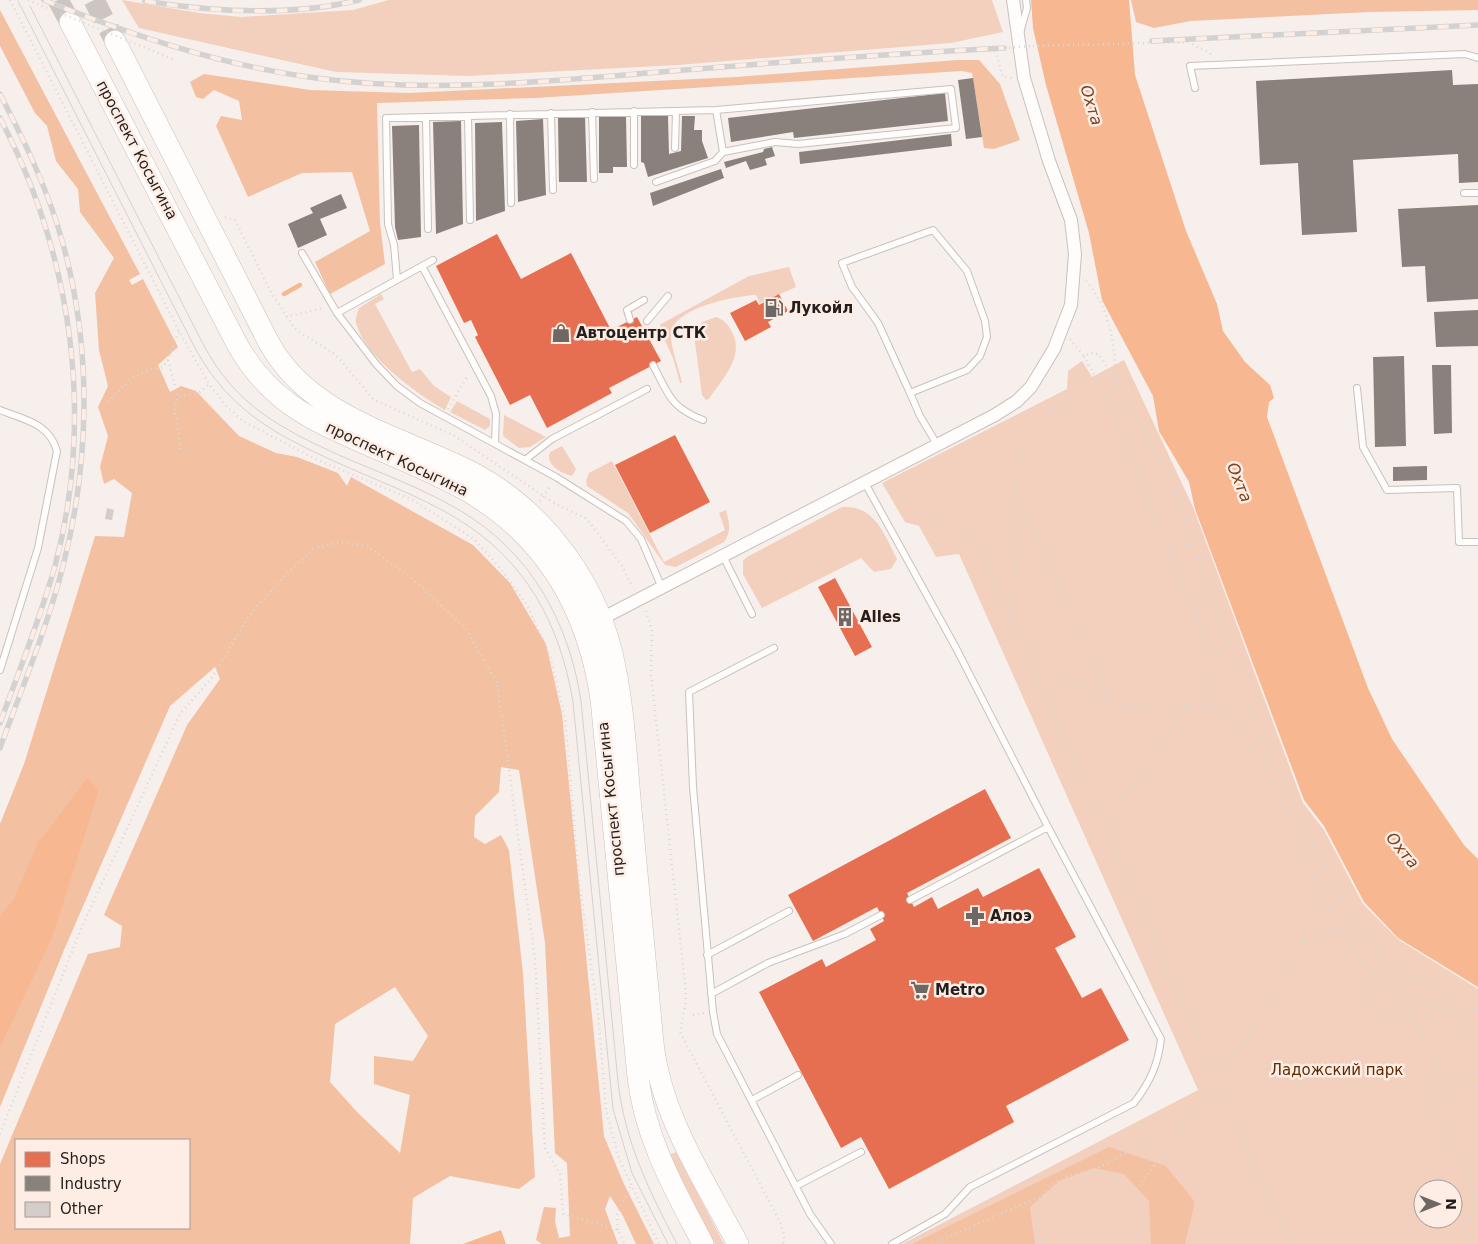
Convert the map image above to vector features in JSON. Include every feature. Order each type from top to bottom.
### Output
[{"type":"main road","name":"проспект Косыгина","points":[[70,22],[237,344],[258,377],[282,400],[309,418],[444,479],[493,508],[534,546],[552,568],[572,600],[590,643],[601,699],[641,1100],[657,1155],[703,1244]]},
{"type":"main road","name":"проспект Косыгина","points":[[115,41],[269,343],[288,372],[313,396],[332,408],[452,462],[504,493],[543,528],[567,557],[584,582],[601,619],[615,667],[620,696],[653,1043],[658,1074],[675,1124],[738,1244]]},
{"type":"street","points":[[601,619],[938,446],[1017,401],[1031,386],[1041,371],[1061,332],[1070,305],[1075,254],[1074,234],[1028,94],[1013,0]]},
{"type":"lane","points":[[1019,35],[1027,8],[1026,0]]},
{"type":"lane","points":[[1195,88],[1190,66],[1465,54],[1478,58]]},
{"type":"lane","points":[[397,279],[394,245],[388,224],[386,118],[716,110],[951,89],[956,128],[798,144],[775,142],[723,152],[715,161],[656,182]]},
{"type":"lane","points":[[675,148],[676,110]]},
{"type":"lane","points":[[716,110],[723,152]]},
{"type":"lane","points":[[634,111],[634,165]]},
{"type":"lane","points":[[592,112],[594,179]]},
{"type":"lane","points":[[551,113],[553,190]]},
{"type":"lane","points":[[510,114],[511,204]]},
{"type":"lane","points":[[468,116],[470,220]]},
{"type":"lane","points":[[426,117],[428,229]]},
{"type":"lane","points":[[1464,193],[1478,193]]},
{"type":"lane","points":[[910,393],[967,370],[980,356],[987,337],[985,321],[967,271],[933,230],[842,263],[852,288],[878,323],[920,416],[938,446]]},
{"type":"lane","points":[[302,253],[332,306],[376,364],[397,386],[420,403],[495,442],[556,477],[626,521],[641,539],[662,588]]},
{"type":"lane","points":[[337,313],[433,260]]},
{"type":"lane","points":[[422,266],[491,396],[496,414],[495,442]]},
{"type":"lane","points":[[647,321],[668,296]]},
{"type":"lane","points":[[630,320],[627,310],[644,300]]},
{"type":"lane","points":[[653,365],[674,404],[682,412],[703,420]]},
{"type":"lane","points":[[1357,388],[1363,448],[1387,490],[1457,488],[1459,542],[1478,542]]},
{"type":"lane","points":[[525,460],[552,439],[647,389]]},
{"type":"lane","points":[[0,410],[38,425],[53,436],[57,451],[38,548],[0,670]]},
{"type":"lane","points":[[869,481],[1048,827],[1161,1039],[1159,1059],[1149,1083],[1134,1103],[970,1188],[946,1214],[892,1244]]},
{"type":"lane","points":[[723,556],[752,614]]},
{"type":"lane","points":[[774,648],[689,692],[693,786],[711,994],[717,1034],[810,1214],[831,1244]]},
{"type":"lane","points":[[910,900],[1048,827]]},
{"type":"lane","points":[[708,955],[789,911]]},
{"type":"lane","points":[[711,994],[768,963],[845,934],[881,915]]},
{"type":"lane","points":[[752,1100],[798,1075]]},
{"type":"lane","points":[[796,1186],[861,1152]]},
{"type":"path","points":[[10,0],[179,331],[209,384],[228,408],[254,428],[313,458],[411,499],[474,539],[501,569],[527,605],[550,655],[563,704],[572,782],[579,880],[598,1013],[606,1110],[618,1156],[659,1244]]},
{"type":"path","points":[[28,0],[175,60]]},
{"type":"path","points":[[1006,77],[1003,77],[995,50],[1152,41],[1188,42],[1210,53]]},
{"type":"path","points":[[1085,280],[1098,296],[1110,323],[1115,349],[1116,383]]},
{"type":"path","points":[[286,317],[332,306]]},
{"type":"path","points":[[108,402],[132,378],[148,370],[162,367],[168,360],[179,331]]},
{"type":"path","points":[[1061,332],[1078,347],[1102,388],[1213,654],[1217,666],[1202,686],[1202,698],[1213,708],[1230,718],[1264,762],[1321,896],[1339,930],[1372,971],[1396,998],[1412,1010],[1478,1040]]},
{"type":"path","points":[[1084,356],[1090,353],[1098,354],[1174,489],[1217,615],[1242,669],[1248,702],[1269,752],[1350,916],[1383,954],[1400,967],[1478,1012]]},
{"type":"path","points":[[168,360],[178,397],[174,410],[179,432],[180,449]]},
{"type":"path","points":[[1008,616],[1018,540],[1016,492],[1021,448],[1043,417],[1064,401],[1076,387],[1088,364]]},
{"type":"path","points":[[436,434],[475,365]]},
{"type":"path","points":[[178,397],[200,392],[209,384]]},
{"type":"path","points":[[540,503],[556,477]]},
{"type":"path","points":[[869,481],[976,548],[984,560],[1212,1072],[1292,1244]]},
{"type":"path","points":[[1018,508],[1034,532],[1112,702],[1116,705]]},
{"type":"path","points":[[0,1134],[80,931],[180,714],[211,679],[249,616],[285,575],[313,549],[339,542],[367,546],[413,579],[466,629],[497,683],[536,959],[545,1148],[560,1174],[563,1214],[618,1230]]},
{"type":"path","points":[[1170,553],[1193,542]]},
{"type":"path","points":[[646,611],[652,630],[651,674],[685,984],[686,1001],[680,1032],[780,1222],[784,1235],[784,1244]]},
{"type":"path","points":[[1017,635],[1088,693],[1116,705],[1134,708],[1166,703],[1213,708]]},
{"type":"path","points":[[1213,654],[1232,646]]},
{"type":"path","points":[[1103,828],[1188,705],[1202,698]]},
{"type":"path","points":[[1264,762],[1269,752]]},
{"type":"path","points":[[1212,1072],[1248,1039],[1301,944],[1321,896]]},
{"type":"path","points":[[1301,944],[1317,936],[1339,930]]},
{"type":"path","points":[[1383,954],[1372,971],[1368,990],[1372,1006],[1381,1014],[1406,1018],[1416,1028],[1437,1063],[1458,1079],[1478,1086]]},
{"type":"path","points":[[1372,971],[1410,994],[1478,1022]]},
{"type":"path","points":[[1406,1018],[1412,1010]]},
{"type":"path","points":[[1437,1063],[1428,1091],[1478,1199],[1463,1230],[1469,1244]]},
{"type":"path","points":[[1133,1194],[1217,1081]]},
{"type":"path","points":[[1428,1091],[1447,1094],[1478,1107]]},
{"type":"path","points":[[933,1244],[1045,1194],[1057,1181],[1069,1175],[1093,1171],[1187,1120]]},
{"type":"path","points":[[1093,1171],[1116,1178],[1133,1194],[1142,1218],[1140,1244]]},
{"type":"path","points":[[1040,1244],[1036,1230],[1036,1216],[1040,1203],[1057,1181]]},
{"type":"path","points":[[625,1244],[618,1230],[617,1215],[631,1186]]},
{"type":"path","points":[[1473,1190],[1478,1188]]},
{"type":"green space","points":[[122,0],[199,13],[241,17],[353,10],[389,0],[992,0],[1003,32],[951,43],[678,65],[469,76],[336,72],[139,28]]},
{"type":"green space","points":[[789,267],[796,287],[760,303],[756,295],[719,301],[691,311],[680,318],[673,327],[671,337],[682,383],[680,383],[673,358],[659,328],[661,324],[749,276]]},
{"type":"green space","points":[[381,294],[384,299],[375,304],[412,372],[420,369],[434,386],[451,397],[445,410],[421,395],[394,374],[371,350],[363,338],[356,322],[359,308]]},
{"type":"green space","points":[[716,317],[724,321],[730,329],[735,341],[736,350],[734,359],[725,376],[709,399],[706,400],[702,395],[694,335],[702,322]]},
{"type":"green space","name":"Ладожский парк","points":[[1124,360],[1193,507],[1303,803],[1324,830],[1363,904],[1399,940],[1478,989],[1478,1244],[902,1244],[1198,1090],[959,554],[936,557],[919,526],[905,522],[882,483],[1067,389],[1068,371],[1082,361],[1092,377]]},
{"type":"green space","points":[[457,401],[490,419],[490,426],[485,430],[450,412]]},
{"type":"green space","points":[[504,415],[546,437],[530,447],[519,448],[503,436]]},
{"type":"green space","points":[[562,446],[576,469],[572,476],[559,471],[550,461],[550,452]]},
{"type":"green space","points":[[612,461],[664,562],[725,530],[719,513],[726,510],[729,522],[727,538],[724,542],[676,567],[665,565],[628,513],[587,486],[586,481],[589,473]]},
{"type":"green space","points":[[842,507],[863,511],[877,523],[897,559],[891,569],[874,572],[861,558],[762,608],[743,574],[743,561],[747,557]]},
{"type":"green space","points":[[676,1152],[724,1244],[715,1244],[669,1155]]},
{"type":"shaded area","points":[[1131,0],[1478,0],[1478,10],[1369,12],[1191,21],[1154,28],[1136,22]]},
{"type":"shaded area","points":[[0,10],[140,274],[129,280],[132,285],[143,279],[178,347],[158,365],[170,392],[181,386],[196,391],[239,436],[276,453],[297,457],[338,473],[347,486],[351,477],[473,545],[510,583],[546,644],[562,714],[604,1136],[623,1182],[654,1244],[636,1244],[623,1216],[610,1196],[605,1209],[618,1244],[542,1244],[536,1240],[544,1207],[556,1208],[555,1222],[559,1238],[570,1236],[567,1163],[555,1153],[545,943],[519,770],[501,767],[499,792],[475,816],[474,837],[485,844],[501,835],[509,850],[523,973],[535,1177],[519,1189],[450,1176],[413,1198],[410,1244],[0,1244],[0,1164],[88,954],[120,947],[122,926],[104,915],[187,725],[220,679],[215,667],[170,706],[64,950],[0,1107],[0,824],[24,764],[95,536],[124,537],[132,493],[114,479],[104,484],[100,467],[108,436],[98,407],[108,386],[99,350],[95,293],[114,258],[80,212],[78,189],[56,161],[47,126],[35,113],[0,46]],"holes":[[[395,987],[428,1036],[413,1061],[374,1056],[374,1084],[410,1095],[400,1153],[358,1113],[330,1082],[335,1024]]]},
{"type":"shaded area","points":[[957,60],[979,60],[1000,84],[1020,140],[994,149],[984,148],[972,73],[962,71],[535,98],[377,103],[380,223],[385,264],[330,294],[315,262],[370,231],[352,172],[302,173],[248,197],[216,126],[221,116],[242,120],[239,101],[214,90],[203,99],[196,97],[190,82],[204,74],[310,90],[409,93],[736,77]]},
{"type":"shaded area","points":[[1109,1147],[1166,1166],[1195,1202],[1185,1244],[1151,1244],[1149,1201],[1124,1174],[1094,1168],[1059,1181],[1030,1207],[1035,1244],[912,1244]]},
{"type":"water","name":"Охта","points":[[1031,0],[1129,0],[1135,75],[1186,231],[1217,304],[1223,331],[1245,362],[1270,385],[1274,398],[1269,402],[1267,417],[1368,688],[1392,739],[1464,845],[1478,859],[1478,987],[1398,938],[1364,902],[1324,826],[1304,800],[1195,509],[1189,482],[1159,431],[1153,396],[1102,300],[1089,233],[1046,85],[1033,28]]},
{"type":"water","points":[[87,778],[99,790],[52,938],[0,1047],[0,916],[14,899],[38,843]]},
{"type":"water","points":[[501,1230],[506,1244],[463,1244]]},
{"type":"building: Shops","name":"Автоцентр СТК","points":[[497,234],[521,279],[571,253],[611,330],[637,317],[661,361],[609,388],[612,393],[547,428],[530,395],[510,405],[475,337],[478,335],[471,320],[464,323],[436,266]]},
{"type":"building: Shops","points":[[779,294],[788,311],[768,322],[771,327],[745,341],[730,313],[756,300],[759,305]]},
{"type":"building: Shops","points":[[675,435],[710,502],[650,533],[615,465]]},
{"type":"building: Shops","name":"Alles","points":[[835,578],[872,647],[855,656],[818,587]]},
{"type":"building: Shops","name":"Metro","points":[[985,789],[1011,838],[907,893],[914,907],[932,897],[938,909],[978,888],[983,897],[1039,868],[1076,937],[1055,948],[1082,998],[1101,988],[1129,1040],[1006,1106],[1014,1122],[889,1189],[861,1137],[841,1148],[759,992],[822,959],[826,967],[876,940],[870,929],[884,921],[877,907],[813,941],[788,895]]},
{"type":"building: Industry","points":[[1452,70],[1453,85],[1478,84],[1478,182],[1459,183],[1458,154],[1353,160],[1357,232],[1302,235],[1298,163],[1260,165],[1256,81]]},
{"type":"building: Industry","points":[[973,78],[982,137],[966,139],[958,80]]},
{"type":"building: Industry","points":[[945,93],[948,121],[794,138],[793,132],[731,142],[728,118]]},
{"type":"building: Industry","points":[[599,116],[626,116],[627,167],[613,167],[613,173],[599,173]]},
{"type":"building: Industry","points":[[641,116],[668,116],[669,154],[681,151],[682,116],[695,116],[694,130],[702,130],[702,141],[708,158],[648,177],[644,163],[641,162]]},
{"type":"building: Industry","points":[[585,117],[587,182],[559,182],[558,118]]},
{"type":"building: Industry","points":[[543,119],[546,195],[518,202],[516,121]]},
{"type":"building: Industry","points":[[461,121],[463,224],[436,234],[433,122]]},
{"type":"building: Industry","points":[[502,122],[505,211],[476,221],[475,123]]},
{"type":"building: Industry","points":[[419,125],[421,237],[398,240],[395,227],[392,126]]},
{"type":"building: Industry","points":[[951,134],[952,146],[800,164],[799,152]]},
{"type":"building: Industry","points":[[772,147],[775,156],[765,159],[767,165],[750,170],[746,161],[726,168],[724,162],[763,152],[764,149]]},
{"type":"building: Industry","points":[[721,169],[724,178],[653,206],[650,193]]},
{"type":"building: Industry","points":[[341,194],[347,208],[320,219],[327,235],[298,248],[288,224],[313,213],[310,208]]},
{"type":"building: Industry","points":[[1478,205],[1478,299],[1427,302],[1425,266],[1402,267],[1398,209]]},
{"type":"building: Industry","points":[[1478,310],[1478,346],[1436,347],[1434,312]]},
{"type":"building: Industry","points":[[1404,356],[1406,446],[1375,447],[1373,357]]},
{"type":"building: Industry","points":[[1432,365],[1451,365],[1452,433],[1434,434]]},
{"type":"building: Industry","points":[[1427,466],[1427,480],[1393,481],[1393,467]]},
{"type":"building: Other","points":[[107,508],[114,510],[112,520],[105,519]]},
{"type":"waterway","points":[[284,294],[300,285]]},
{"type":"tunnel","points":[[58,0],[70,22]]},
{"type":"tunnel","points":[[94,0],[115,41]]},
{"type":"tram line","points":[[18,1],[195,348],[208,370],[223,388],[238,404],[273,430],[314,452],[427,502],[456,518],[481,535],[502,554],[536,596],[559,646],[573,702],[613,1109],[632,1173],[668,1244]]},
{"type":"tram line","points":[[30,6],[203,344],[230,384],[245,399],[279,425],[341,456],[430,495],[459,510],[484,527],[506,546],[526,568],[542,591],[556,617],[567,644],[581,701],[621,1104],[632,1146],[657,1205],[677,1244]]},
{"type":"railway","points":[[44,0],[144,37],[246,66],[316,78],[399,85],[566,80],[826,59],[1004,48]]},
{"type":"railway","points":[[145,1],[198,8],[279,11],[306,9],[359,0]]},
{"type":"railway","points":[[1152,41],[1478,25]]},
{"type":"railway","points":[[0,94],[36,168],[51,205],[63,244],[79,324],[83,364],[84,405],[83,446],[78,486],[63,566],[42,635],[0,748]]},
{"type":"railway","points":[[0,118],[25,170],[45,225],[60,280],[70,337],[74,394],[73,452],[67,509],[55,566],[36,625],[0,723]]},
{"type":"place","name":"Лукойл","points":[[774,308]]},
{"type":"place","name":"Автоцентр СТК","points":[[561,333]]},
{"type":"place","name":"Alles","points":[[845,617]]},
{"type":"place","name":"Алоэ","points":[[975,916]]},
{"type":"place","name":"Metro","points":[[920,990]]}]
